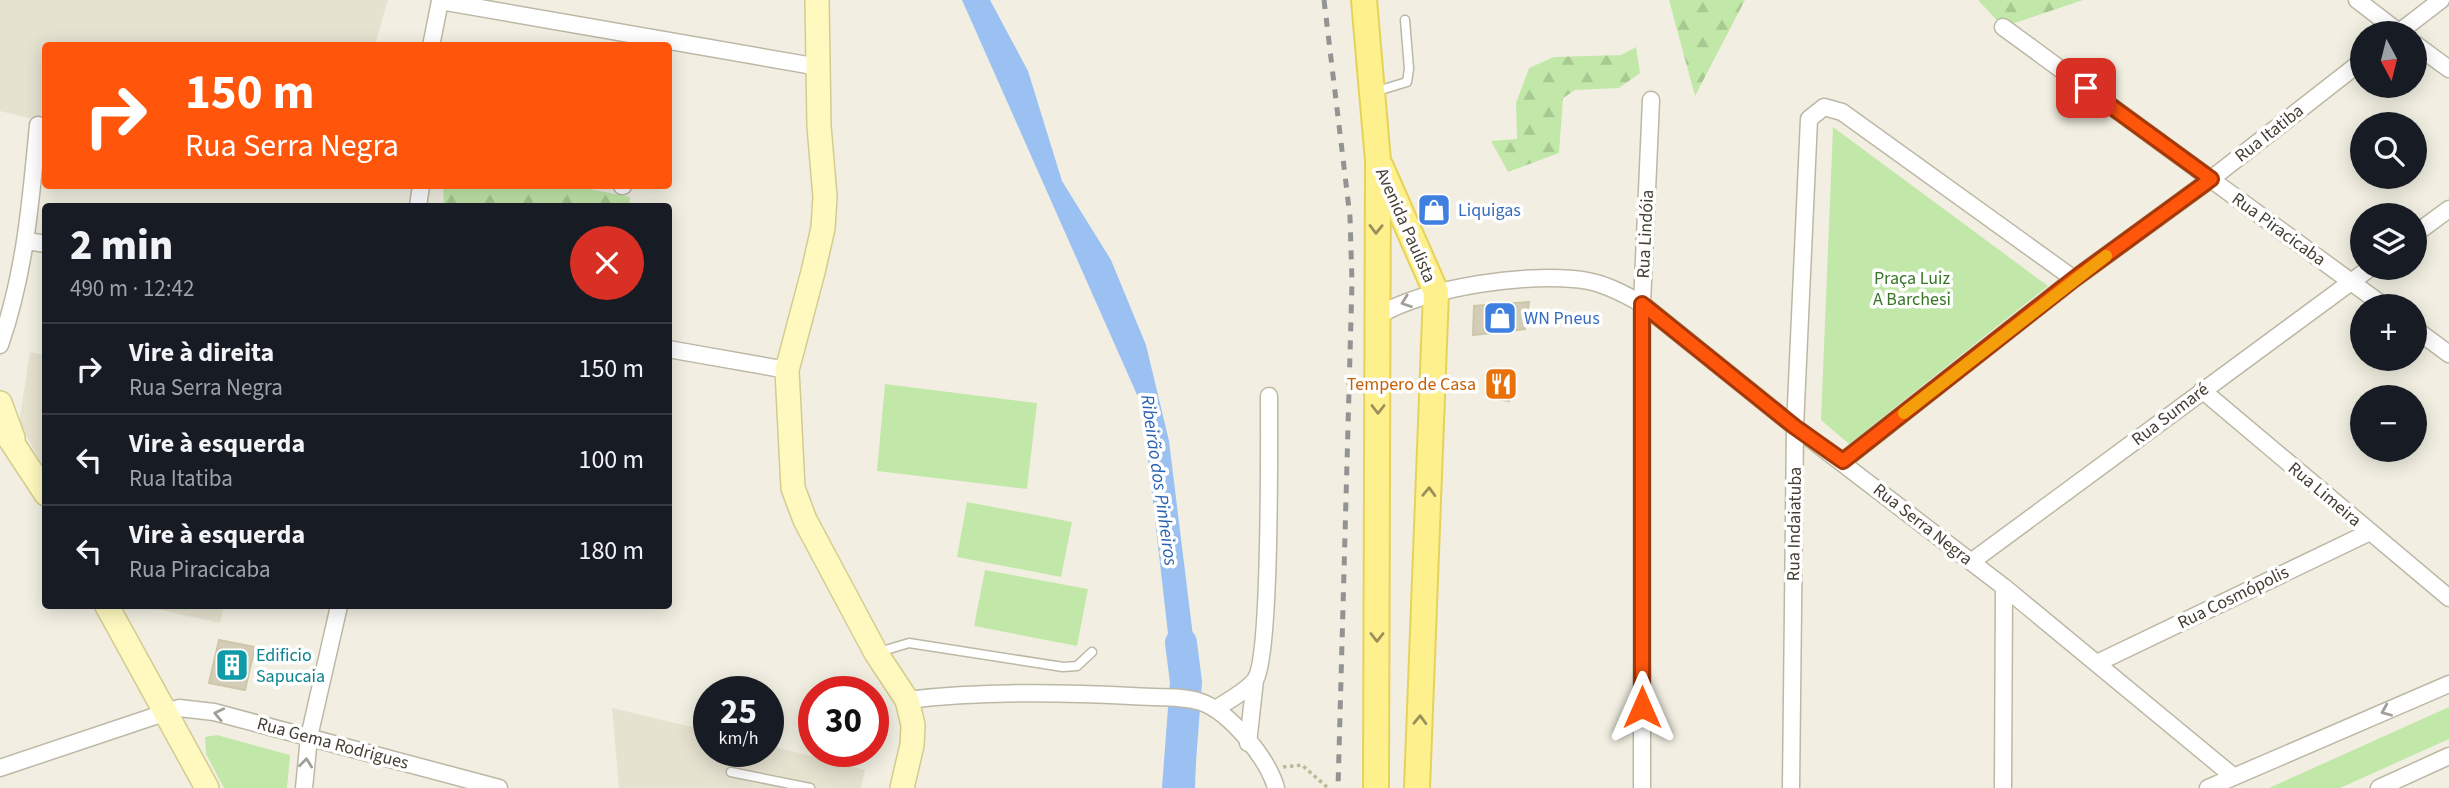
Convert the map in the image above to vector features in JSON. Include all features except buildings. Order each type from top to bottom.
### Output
[{"type":"main road","points":[[817,0],[825,197],[823,228],[787,370],[793,488],[805,520],[876,653],[907,700],[912,735],[901,788]]},
{"type":"main road","points":[[1366,7],[1378,161]]},
{"type":"main road","name":"Avenida Paulista","points":[[1378,161],[1436,292],[1417,788]]},
{"type":"main road","name":"Avenida Paulista","points":[[1376,788],[1378,161]]},
{"type":"main road","points":[[0,403],[17,450]]},
{"type":"main road","points":[[0,424],[42,488]]},
{"type":"main road","points":[[109,609],[207,788]]},
{"type":"street","points":[[2357,0],[2384,21]]},
{"type":"street","points":[[2414,21],[2441,0]]},
{"type":"street","points":[[432,42],[440,1],[818,67]]},
{"type":"street","name":"Rua Piracicaba","points":[[2003,27],[2368,294]]},
{"type":"street","points":[[2427,53],[2449,69]]},
{"type":"street","name":"Rua Itatiba","points":[[1843,461],[2074,279],[2211,179],[2350,70]]},
{"type":"street","name":"Rua Lindóia","points":[[1642,788],[1642,304],[1651,100]]},
{"type":"street","name":"Rua Indaiatuba","points":[[1791,788],[1795,427],[1809,119],[1824,107],[1842,111],[2074,279]]},
{"type":"street","points":[[0,345],[11,313],[27,241],[38,125]]},
{"type":"street","points":[[2427,225],[2449,209]]},
{"type":"street","points":[[27,241],[42,243]]},
{"type":"street","name":"Rua Sumaré","points":[[1971,562],[2354,280]]},
{"type":"street","name":"Rua Serra Negra","points":[[1378,316],[1436,292],[1505,281],[1589,281],[1642,304],[1795,427],[1843,461],[2004,587],[2234,777]]},
{"type":"street","points":[[0,328],[11,313]]},
{"type":"street","points":[[2427,338],[2449,354]]},
{"type":"street","points":[[672,350],[787,370]]},
{"type":"street","name":"Rua Limeira","points":[[2202,390],[2449,597]]},
{"type":"street","points":[[1248,743],[1255,680],[1262,656],[1268,535],[1269,396]]},
{"type":"street","name":"Rua Cosmópolis","points":[[2096,663],[2370,532]]},
{"type":"street","points":[[2003,788],[2004,587]]},
{"type":"street","points":[[304,788],[309,737],[338,609]]},
{"type":"street","points":[[1216,709],[1255,680]]},
{"type":"street","points":[[2208,788],[2449,684]]},
{"type":"street","points":[[907,700],[974,692],[1199,701],[1216,709],[1248,743],[1270,770],[1276,788]]},
{"type":"street","name":"Rua Gema Rodrigues","points":[[0,768],[179,708],[214,712],[499,788]]},
{"type":"street","points":[[2379,788],[2449,756]]},
{"type":"lane","points":[[1371,93],[1407,82],[1409,69],[1405,20]]},
{"type":"lane","points":[[876,653],[909,643],[1077,667],[1092,652]]},
{"type":"lane","points":[[731,772],[810,788]]},
{"type":"path","points":[[1270,770],[1302,765],[1328,788]]},
{"type":"shaded area","points":[[0,0],[388,0],[376,42],[42,42],[42,121],[0,111]]},
{"type":"shaded area","points":[[30,352],[42,354],[42,464],[19,423]]},
{"type":"shaded area","points":[[157,609],[223,609],[220,623]]},
{"type":"shaded area","points":[[612,708],[693,727],[693,767],[784,767],[784,749],[798,753],[798,767],[853,767],[865,770],[861,788],[619,788]]},
{"type":"green space","points":[[1669,0],[1745,0],[1695,96]]},
{"type":"green space","points":[[1978,0],[2083,0],[2003,27]]},
{"type":"green space","points":[[1636,47],[1640,73],[1619,88],[1575,90],[1563,98],[1559,153],[1508,172],[1491,141],[1517,139],[1516,103],[1529,68],[1554,57],[1621,55]]},
{"type":"green space","name":"Praça Luiz A Barchesi","points":[[1833,127],[2048,286],[1849,444],[1821,420]]},
{"type":"green space","points":[[443,189],[589,189],[630,197],[629,203],[444,203]]},
{"type":"green space","points":[[885,384],[1037,403],[1027,489],[877,471]]},
{"type":"green space","points":[[967,502],[1072,522],[1061,577],[957,557]]},
{"type":"green space","points":[[985,570],[1088,589],[1077,646],[974,626]]},
{"type":"green space","points":[[2449,707],[2449,739],[2340,788],[2269,788]]},
{"type":"green space","points":[[217,735],[290,755],[287,788],[224,788],[206,754],[205,737]]},
{"type":"water","points":[[962,0],[990,0],[1028,71],[1062,181],[1111,260],[1146,345],[1169,441],[1199,685],[1174,686],[1142,406]]},
{"type":"water","points":[[1173,710],[1197,721],[1195,788],[1171,788]]},
{"type":"waterway","name":"Ribeirão dos Pinheiros","points":[[1178,788],[1186,682],[1181,643]]},
{"type":"railway","points":[[1324,0],[1350,217],[1352,282],[1338,788]]},
{"type":"slow traffic","points":[[1904,413],[2106,256]]},
{"type":"place","name":"Liquigas","points":[[1434,210]]},
{"type":"place","name":"WN Pneus","points":[[1500,318]]},
{"type":"place","name":"Tempero de Casa","points":[[1501,384]]},
{"type":"place","name":"Edificio Sapucaia","points":[[232,665]]},
{"type":"route","points":[[1642,707],[1642,304],[1795,427],[1843,461],[2074,279],[2211,179],[2086,88]]}]
